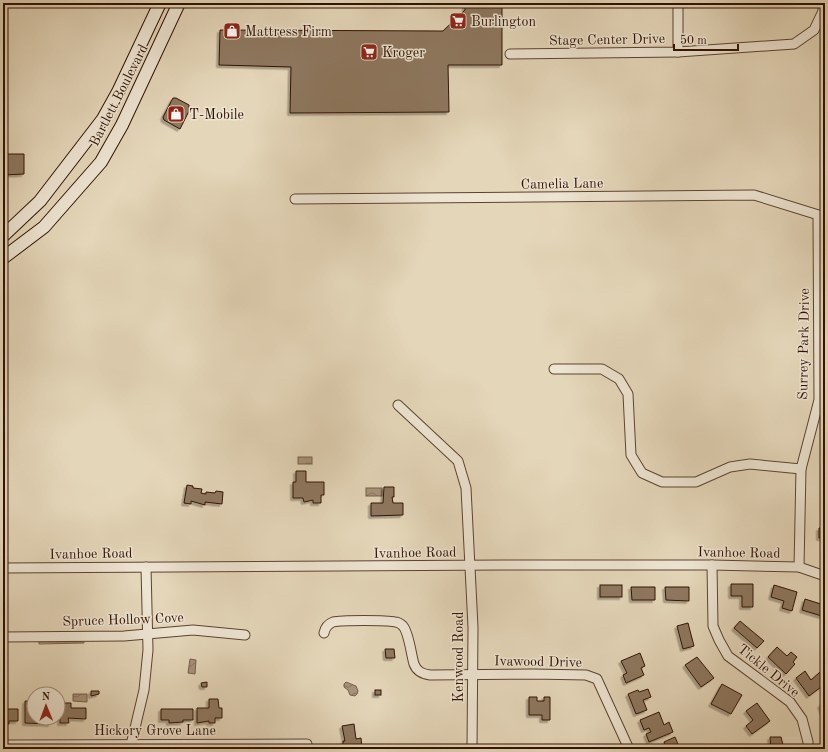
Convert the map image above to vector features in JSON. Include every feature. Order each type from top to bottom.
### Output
[{"type":"main road","name":"Bartlett Boulevard","points":[[3,236],[40,201],[103,119],[118,92],[160,3]]},
{"type":"main road","name":"Bartlett Boulevard","points":[[3,258],[44,227],[101,162],[122,125],[180,3]]},
{"type":"street","points":[[678,3],[678,52]]},
{"type":"street","name":"Stage Center Drive","points":[[510,54],[678,52],[794,44],[814,30],[823,11],[823,3]]},
{"type":"street","name":"Camelia Lane","points":[[295,199],[754,195],[821,216]]},
{"type":"street","name":"Surrey Park Drive","points":[[799,567],[801,469],[819,400],[821,216]]},
{"type":"street","points":[[554,369],[602,369],[619,379],[628,394],[631,455],[642,473],[662,482],[696,482],[730,467],[750,464],[801,469]]},
{"type":"street","name":"Kenwood Road","points":[[398,405],[458,461],[466,488],[473,627],[472,749]]},
{"type":"street","name":"Ivanhoe Road","points":[[3,568],[712,565],[799,567],[825,576]]},
{"type":"street","name":"Tickle Drive","points":[[712,565],[713,626],[719,640],[728,656],[790,702],[802,719],[808,742],[808,749]]},
{"type":"street","points":[[131,747],[144,690],[148,650],[146,567]]},
{"type":"street","name":"Ivawood Drive","points":[[324,633],[328,624],[338,621],[397,622],[406,630],[415,668],[422,674],[586,675],[597,679],[629,749]]},
{"type":"street","name":"Spruce Hollow Cove","points":[[3,637],[124,636],[193,630],[245,635]]},
{"type":"street","name":"Hickory Grove Lane","points":[[3,745],[131,747],[307,744]]},
{"type":"shaded area","points":[[39,642],[84,642],[84,643],[39,644]]},
{"type":"water","points":[[298,457],[312,457],[312,464],[298,464]]},
{"type":"water","points":[[366,488],[382,488],[382,496],[366,496]]},
{"type":"water","points":[[190,659],[196,660],[195,674],[188,673]]},
{"type":"water","points":[[346,682],[356,686],[358,691],[355,696],[350,695],[348,690],[344,687]]},
{"type":"water","points":[[73,694],[87,694],[87,702],[73,701]]},
{"type":"building","points":[[465,3],[502,3],[502,65],[448,65],[449,112],[290,113],[291,67],[219,65],[220,30],[443,31],[465,10]]},
{"type":"building","name":"T-Mobile","points":[[173,98],[176,98],[189,105],[189,111],[180,129],[164,120],[163,117]]},
{"type":"building","points":[[3,154],[24,154],[24,174],[3,175]]},
{"type":"building","points":[[296,471],[306,471],[306,482],[324,482],[324,495],[321,495],[321,503],[313,503],[313,500],[304,502],[303,498],[293,498],[293,482],[296,482]]},
{"type":"building","points":[[187,485],[193,486],[193,488],[202,489],[201,493],[206,494],[206,492],[223,492],[222,504],[205,502],[205,505],[191,501],[191,504],[184,503]]},
{"type":"building","points":[[384,487],[394,487],[394,497],[392,497],[393,503],[403,503],[403,515],[371,516],[371,503],[383,503]]},
{"type":"building","points":[[819,528],[825,528],[825,553],[824,538],[819,538]]},
{"type":"building","points":[[731,584],[753,584],[753,607],[742,607],[742,596],[731,596]]},
{"type":"building","points":[[600,585],[622,585],[622,597],[600,597]]},
{"type":"building","points":[[774,585],[797,592],[792,611],[782,608],[784,601],[771,597]]},
{"type":"building","points":[[631,587],[655,587],[655,600],[632,600]]},
{"type":"building","points":[[665,587],[689,587],[689,601],[666,600]]},
{"type":"building","points":[[805,599],[824,605],[825,603],[825,617],[802,610]]},
{"type":"building","points":[[740,621],[764,641],[757,648],[734,628]]},
{"type":"building","points":[[688,623],[694,646],[683,649],[677,626]]},
{"type":"building","points":[[777,647],[787,656],[791,652],[797,657],[793,662],[795,664],[786,674],[768,657]]},
{"type":"building","points":[[385,649],[394,649],[395,658],[386,658]]},
{"type":"building","points":[[640,653],[645,666],[641,668],[644,675],[626,683],[623,675],[627,673],[621,661]]},
{"type":"building","points":[[697,657],[714,678],[701,687],[685,665]]},
{"type":"building","points":[[805,671],[811,680],[820,672],[825,679],[825,684],[809,696],[796,678]]},
{"type":"building","points":[[207,682],[207,687],[202,687],[201,683]]},
{"type":"building","points":[[722,684],[742,695],[731,714],[711,704]]},
{"type":"building","points":[[648,689],[651,697],[643,700],[647,710],[636,714],[628,694],[638,690],[639,692]]},
{"type":"building","points":[[375,690],[381,690],[381,695],[375,695]]},
{"type":"building","points":[[91,691],[99,691],[99,694],[91,696]]},
{"type":"building","points":[[529,697],[537,697],[537,701],[544,701],[544,697],[550,697],[550,720],[542,720],[542,715],[529,715]]},
{"type":"building","points":[[209,699],[218,699],[219,708],[222,708],[222,718],[215,718],[215,723],[209,723],[209,721],[197,723],[197,708],[209,708]]},
{"type":"building","points":[[25,701],[26,701],[26,723]]},
{"type":"building","points":[[66,703],[71,703],[71,708],[86,708],[86,719],[68,718],[69,723],[66,723]]},
{"type":"building","points":[[757,703],[770,721],[752,734],[746,726],[753,720],[746,711]]},
{"type":"building","points":[[825,703],[825,719],[820,705]]},
{"type":"building","points":[[3,709],[18,709],[18,721],[9,721],[9,724],[3,724]]},
{"type":"building","points":[[161,709],[193,709],[193,720],[183,720],[183,722],[169,723],[169,720],[161,720]]},
{"type":"building","points":[[659,712],[664,725],[669,722],[673,732],[649,742],[646,734],[651,732],[649,728],[644,730],[640,720]]},
{"type":"building","points":[[354,724],[356,739],[361,738],[362,749],[343,749],[343,741],[345,741],[342,726]]},
{"type":"building","points":[[675,737],[680,749],[667,749],[664,742]]},
{"type":"building","points":[[770,737],[781,737],[784,749],[771,749]]},
{"type":"place","name":"Burlington","points":[[458,21]]},
{"type":"place","name":"Mattress Firm","points":[[232,31]]},
{"type":"place","name":"Kroger","points":[[369,52]]},
{"type":"place","name":"T-Mobile","points":[[176,114]]}]
